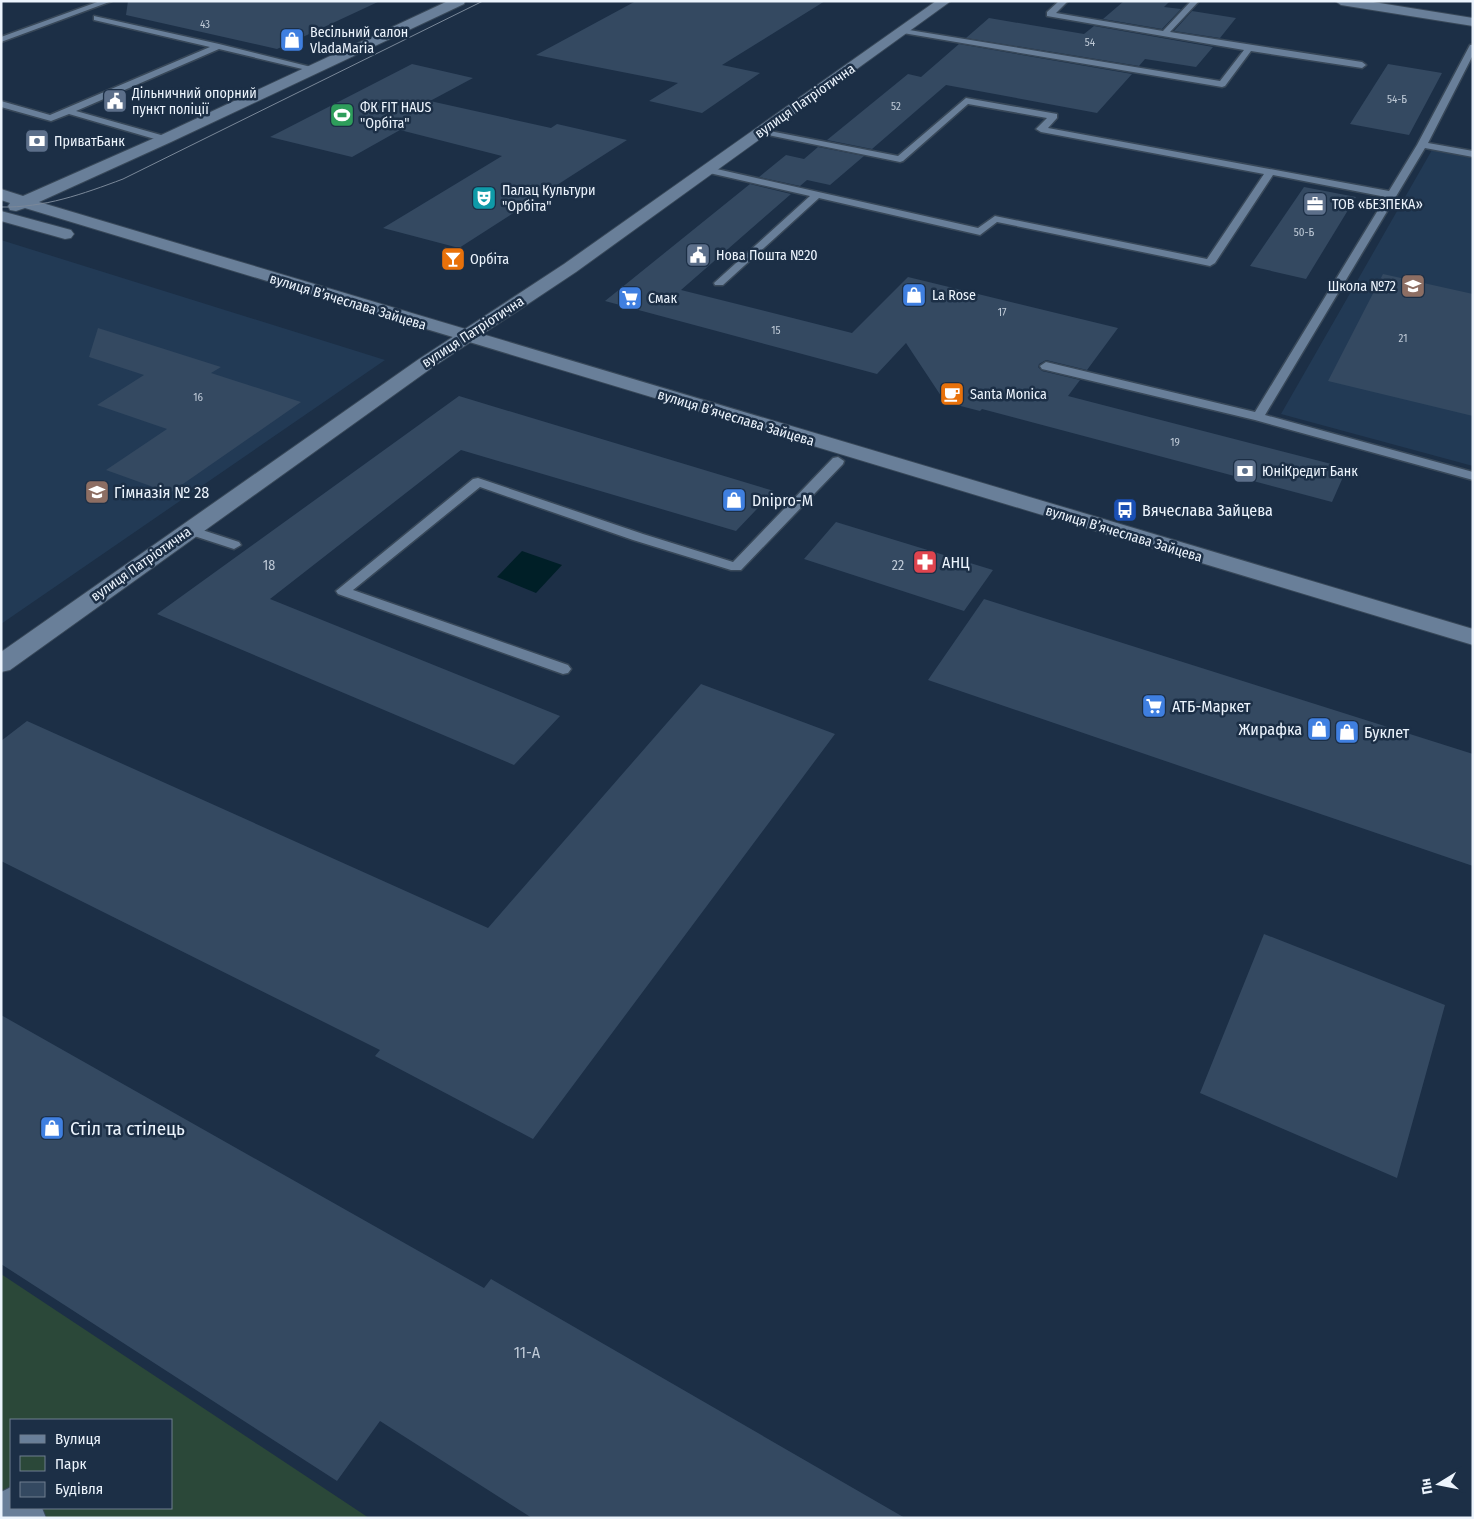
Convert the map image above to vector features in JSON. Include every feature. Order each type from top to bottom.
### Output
[{"type":"main road","points":[[1,215],[24,201],[165,139],[459,1]]},
{"type":"main road","name":"вулиця Патріотична","points":[[1,664],[458,341],[483,327],[570,268],[945,1]]},
{"type":"main road","points":[[1341,1],[1473,22]]},
{"type":"main road","points":[[1404,1],[1473,12]]},
{"type":"main road","name":"вулиця Вʼячеслава Зайцева","points":[[1,194],[51,212],[838,461],[1473,651]]},
{"type":"main road","name":"вулиця Вʼячеслава Зайцева","points":[[1,215],[458,341],[1473,637]]},
{"type":"main road","points":[[13,1509],[25,1518]]},
{"type":"lane","points":[[1,40],[108,1]]},
{"type":"lane","points":[[1064,1],[1050,14],[1249,48],[1362,64]]},
{"type":"lane","points":[[1164,33],[1195,1]]},
{"type":"lane","points":[[97,18],[315,69]]},
{"type":"lane","points":[[903,32],[1222,84],[1249,48]]},
{"type":"lane","points":[[1,104],[51,118],[219,46]]},
{"type":"lane","points":[[1258,417],[1422,145],[1473,47]]},
{"type":"lane","points":[[763,131],[900,160],[966,101],[1054,116],[1041,129],[1392,195]]},
{"type":"lane","points":[[68,111],[165,139]]},
{"type":"lane","points":[[1422,145],[1473,154]]},
{"type":"lane","points":[[708,170],[980,232],[995,219],[1210,263],[1270,172]]},
{"type":"lane","points":[[719,283],[817,195]]},
{"type":"lane","points":[[1046,366],[1258,417],[1473,476]]},
{"type":"lane","points":[[563,669],[343,591],[478,482],[638,537],[736,567],[838,461]]},
{"type":"lane","points":[[190,530],[234,545]]},
{"type":"shaded area","name":"Школа №72","points":[[1432,150],[1473,158],[1473,466],[1281,414]]},
{"type":"shaded area","name":"Гімназія № 28","points":[[1,240],[385,360],[1,624]]},
{"type":"shaded area","points":[[522,551],[562,565],[536,593],[497,577]]},
{"type":"green space","points":[[1,1274],[369,1518],[1,1518]]},
{"type":"building","points":[[128,1],[380,1],[277,49],[126,15]]},
{"type":"building","points":[[636,1],[825,1],[722,65],[760,73],[702,113],[649,101],[678,83],[536,55]]},
{"type":"building","points":[[1124,1],[1170,1],[1164,7],[1181,9],[1162,29],[1103,19]]},
{"type":"building","points":[[1192,11],[1236,18],[1220,38],[1174,31]]},
{"type":"building","points":[[989,18],[1084,34],[1094,26],[1213,47],[1196,67],[1145,59],[1139,66],[966,38]]},
{"type":"building","points":[[959,44],[1132,74],[1097,113],[946,85],[872,149],[827,140],[908,74],[921,77]]},
{"type":"building","points":[[412,64],[473,78],[430,101],[551,128],[557,124],[627,140],[459,248],[383,228],[502,156],[400,130],[352,157],[270,137]]},
{"type":"building","points":[[1388,64],[1442,73],[1409,135],[1350,124]]},
{"type":"building","points":[[818,147],[864,156],[830,185],[807,180],[800,186],[759,177],[786,155],[804,159]]},
{"type":"building","points":[[750,184],[791,194],[681,290],[852,333],[908,277],[1118,328],[1087,370],[1046,360],[1039,364],[1038,367],[1042,371],[1080,380],[1068,396],[1347,468],[1332,502],[982,409],[980,411],[945,402],[906,343],[877,374],[605,301]]},
{"type":"building","points":[[1304,187],[1356,197],[1306,279],[1250,266]]},
{"type":"building","points":[[1383,274],[1473,294],[1473,416],[1328,381]]},
{"type":"building","points":[[98,328],[221,367],[211,373],[301,402],[170,493],[106,470],[167,429],[97,405],[144,375],[89,357]]},
{"type":"building","points":[[459,396],[774,491],[736,531],[461,450],[270,599],[560,716],[514,765],[157,614]]},
{"type":"building","points":[[836,522],[993,570],[964,611],[804,559]]},
{"type":"building","points":[[984,599],[1473,754],[1473,866],[928,680]]},
{"type":"building","points":[[701,684],[835,734],[533,1139],[375,1056],[380,1050],[1,861],[1,741],[27,721],[488,928]]},
{"type":"building","points":[[1264,934],[1445,1005],[1397,1178],[1200,1093]]},
{"type":"building","points":[[1,1015],[484,1288],[491,1279],[905,1518],[532,1518],[380,1421],[337,1481],[1,1264]]},
{"type":"tram line","points":[[1,207],[48,203],[78,195],[123,179],[483,1]]},
{"type":"place","name":"Весільний салон VladaMaria","points":[[292,40]]},
{"type":"place","name":"Дільничний опорний пункт поліції","points":[[115,101]]},
{"type":"place","name":"ФК FIT HAUS \"Орбіта\"","points":[[342,115]]},
{"type":"place","name":"ПриватБанк","points":[[37,141]]},
{"type":"place","name":"Палац Культури \"Орбіта\"","points":[[484,198]]},
{"type":"place","name":"ТОВ «БЕЗПЕКА»","points":[[1315,204]]},
{"type":"place","name":"Нова Пошта №20","points":[[698,255]]},
{"type":"place","name":"Орбіта","points":[[453,259]]},
{"type":"place","name":"Школа №72","points":[[1413,286]]},
{"type":"place","name":"La Rose","points":[[914,295]]},
{"type":"place","name":"Смак","points":[[630,298]]},
{"type":"place","name":"Santa Monica","points":[[952,394]]},
{"type":"place","name":"ЮніКредит Банк","points":[[1245,471]]},
{"type":"place","name":"Гімназія № 28","points":[[97,492]]},
{"type":"place","name":"Dnipro-M","points":[[734,500]]},
{"type":"place","name":"Вячеслава Зайцева","points":[[1125,510]]},
{"type":"place","name":"АНЦ","points":[[925,562]]},
{"type":"place","name":"АТБ-Маркет","points":[[1154,706]]},
{"type":"place","name":"Жирафка","points":[[1319,729]]},
{"type":"place","name":"Буклет","points":[[1347,732]]},
{"type":"place","name":"Стіл та стілець","points":[[52,1128]]}]
